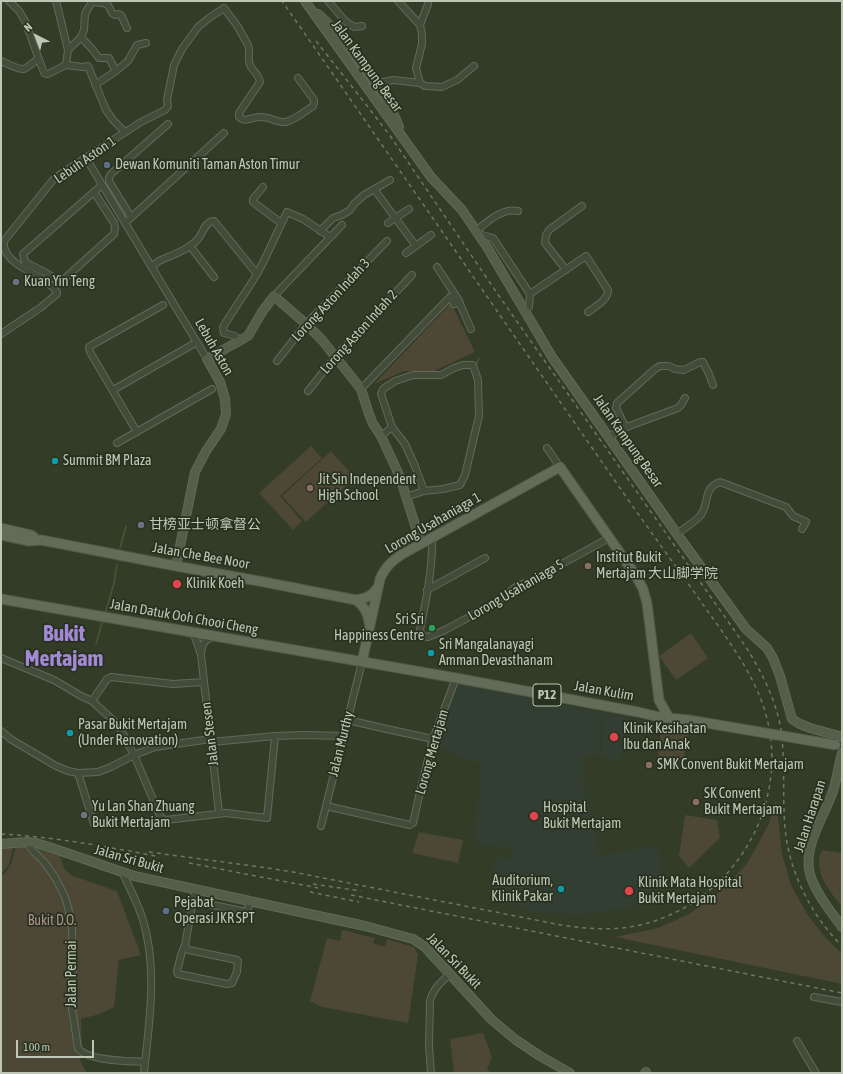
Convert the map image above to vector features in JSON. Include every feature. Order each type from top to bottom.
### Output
[{"type":"main road","points":[[560,467],[636,576],[643,590],[647,603],[659,700],[670,718]]},
{"type":"main road","name":"Lorong Usahaniaga 1","points":[[362,662],[379,586],[383,573],[391,562],[560,467]]},
{"type":"main road","name":"Jalan Che Bee Noor","points":[[1,528],[31,535],[41,540],[356,600]]},
{"type":"main road","name":"Jalan Che Bee Noor","points":[[1,535],[29,541],[41,540]]},
{"type":"main road","points":[[356,600],[367,598],[374,593],[379,586]]},
{"type":"main road","name":"Jalan Datuk Ooh Chooi Cheng","points":[[1,599],[362,662]]},
{"type":"main road","points":[[356,600],[367,612],[370,628]]},
{"type":"main road","name":"Jalan Kulim","points":[[362,662],[456,678],[659,717],[689,720],[839,745]]},
{"type":"main road","points":[[638,712],[655,709],[659,700]]},
{"type":"street","points":[[9,1],[19,11],[24,21],[44,73],[46,74],[66,65],[83,67],[88,66],[106,110],[113,120],[125,132]]},
{"type":"street","points":[[56,1],[68,50],[66,65]]},
{"type":"street","name":"Jalan Kampung Besar","points":[[305,1],[431,177],[462,210],[488,246],[552,357],[677,534],[746,629],[770,651],[780,676],[792,719],[810,728],[842,737]]},
{"type":"street","points":[[328,1],[344,21],[354,27],[362,26]]},
{"type":"street","points":[[398,1],[420,25],[422,44],[416,68],[420,83]]},
{"type":"street","points":[[68,50],[81,37],[84,30],[85,14],[90,5],[94,2],[108,5],[114,15],[121,15],[127,28]]},
{"type":"street","points":[[420,25],[428,4]]},
{"type":"street","name":"Lebuh Aston 1","points":[[1,334],[48,302],[57,294],[57,292],[44,280],[20,267],[12,259],[4,250],[4,241],[53,180],[141,122],[165,110],[168,106],[167,100],[174,65],[182,49],[198,27],[224,8],[238,27],[248,45],[249,63],[260,82],[239,114],[240,119],[244,120],[267,116],[284,122],[289,121],[312,106],[314,100],[298,78]]},
{"type":"street","name":"Jalan Kampung Besar","points":[[310,9],[330,25],[350,48],[377,85],[395,116],[403,138]]},
{"type":"street","points":[[81,37],[94,50],[99,58],[109,58],[116,71]]},
{"type":"street","points":[[95,85],[128,61],[137,45],[146,43]]},
{"type":"street","points":[[1,60],[24,69],[38,59]]},
{"type":"street","points":[[377,85],[393,80],[420,83],[425,86],[442,87],[457,80],[474,66]]},
{"type":"street","points":[[131,217],[109,181],[109,178],[111,174],[168,124]]},
{"type":"street","points":[[125,223],[224,133]]},
{"type":"street","name":"Lebuh Aston","points":[[86,158],[197,342],[220,382],[226,399],[226,414],[221,429],[206,451],[195,472],[176,566]]},
{"type":"street","points":[[320,231],[333,218],[350,210],[360,198],[390,180]]},
{"type":"street","points":[[94,192],[114,223],[116,229],[114,234],[62,281],[58,281],[25,262],[23,254],[102,185]]},
{"type":"street","points":[[264,187],[253,199],[253,202],[281,223]]},
{"type":"street","points":[[374,189],[416,246]]},
{"type":"street","points":[[566,270],[545,243],[546,235],[549,230],[582,206]]},
{"type":"street","points":[[388,222],[409,209]]},
{"type":"street","points":[[518,211],[514,210],[495,216],[476,231],[482,235],[493,238],[530,294],[529,307],[525,311]]},
{"type":"street","points":[[239,340],[235,336],[224,333],[223,327],[257,274],[287,212],[330,237]]},
{"type":"street","points":[[152,268],[159,261],[190,246],[199,238],[207,224],[210,221],[214,221],[257,274]]},
{"type":"street","points":[[207,360],[248,336],[262,312],[274,296],[342,225]]},
{"type":"street","points":[[406,253],[431,235]]},
{"type":"street","name":"Lorong Aston Indah 3","points":[[277,361],[306,324],[387,241]]},
{"type":"street","points":[[190,246],[214,277]]},
{"type":"street","points":[[530,294],[586,256],[608,290],[608,294],[605,298],[588,312]]},
{"type":"street","points":[[437,267],[460,303],[472,329]]},
{"type":"street","name":"Lorong Aston Indah 2","points":[[308,390],[336,357],[412,275]]},
{"type":"street","points":[[274,296],[322,340],[361,389],[371,419],[381,436],[400,477],[421,544]]},
{"type":"street","points":[[361,389],[450,297],[454,304],[460,303]]},
{"type":"street","points":[[137,432],[90,352],[89,347],[163,305]]},
{"type":"street","points":[[113,390],[197,342]]},
{"type":"street","points":[[624,428],[624,424],[616,408],[617,403],[660,366],[669,366],[675,369],[684,370],[703,362],[713,385]]},
{"type":"street","points":[[406,497],[424,491],[460,485],[465,475],[479,416],[478,380],[473,364],[454,368],[441,375],[414,375],[395,381],[383,389],[381,394],[392,427],[405,444],[424,491]]},
{"type":"street","points":[[117,443],[212,389]]},
{"type":"street","points":[[609,437],[624,428],[678,408],[685,398]]},
{"type":"street","points":[[381,436],[392,427]]},
{"type":"street","points":[[547,448],[560,467]]},
{"type":"street","points":[[677,534],[701,515],[710,489],[714,484],[720,482],[786,507],[793,516],[806,522],[802,529]]},
{"type":"street","points":[[427,590],[431,564],[432,538]]},
{"type":"street","name":"Lorong Usahaniaga 5","points":[[427,590],[420,630],[422,636],[428,637],[445,630],[497,602],[518,586],[527,583],[609,538]]},
{"type":"street","points":[[427,590],[485,558]]},
{"type":"street","name":"Jalan Stesen","points":[[191,632],[195,637],[201,655],[212,740],[219,813]]},
{"type":"street","points":[[201,655],[202,647],[206,640],[208,638],[215,637]]},
{"type":"street","points":[[1,658],[54,680],[92,701],[115,722],[121,730],[134,755],[161,818],[166,820],[219,813],[268,818],[275,736]]},
{"type":"street","name":"Jalan Murthy","points":[[321,826],[362,662]]},
{"type":"street","points":[[92,701],[107,679],[111,677],[173,684],[204,682]]},
{"type":"street","name":"Lorong Mertajam","points":[[326,806],[410,825],[413,824],[433,739],[456,678]]},
{"type":"street","points":[[348,720],[433,739]]},
{"type":"street","points":[[1,731],[25,748],[56,766],[78,773],[98,772],[155,747],[212,740],[275,736],[344,736]]},
{"type":"street","name":"Jalan Harapan","points":[[842,753],[834,789],[811,844],[809,860],[809,869],[814,884],[842,927]]},
{"type":"street","points":[[78,773],[94,824]]},
{"type":"street","name":"Jalan Sri Bukit","points":[[1,844],[27,842],[36,843],[146,879],[365,926],[413,939],[425,947],[492,1020],[516,1040],[570,1073]]},
{"type":"street","name":"Jalan Permai","points":[[27,842],[31,849],[45,863],[56,879],[68,907],[72,928],[72,1009],[78,1048],[82,1053],[101,1058],[145,1062]]},
{"type":"street","points":[[122,872],[143,920],[148,942],[152,995],[144,1073]]},
{"type":"street","points":[[187,947],[237,960],[237,972],[232,983],[227,984],[178,974],[177,972],[181,954],[187,947],[195,890]]},
{"type":"street","points":[[193,902],[247,912],[250,901]]},
{"type":"street","points":[[431,1073],[430,1001],[436,987],[450,974]]},
{"type":"street","points":[[814,997],[842,1002]]},
{"type":"street","points":[[797,1041],[816,1073]]},
{"type":"shaded area","name":"Hospital Bukit Mertajam","points":[[458,682],[601,713],[600,755],[582,756],[586,788],[600,855],[658,845],[664,880],[651,887],[652,899],[640,906],[584,915],[538,913],[491,899],[494,857],[510,858],[511,848],[475,844],[480,764],[434,746]]},
{"type":"shaded area","name":"Klinik Kesihatan Ibu dan Anak","points":[[603,714],[630,717],[620,762],[601,756]]},
{"type":"green space","points":[[451,303],[475,352],[434,371],[404,371],[374,384]]},
{"type":"green space","points":[[311,446],[322,458],[280,496],[302,521],[293,530],[259,493]]},
{"type":"green space","points":[[331,451],[355,478],[306,522],[282,496]]},
{"type":"green space","points":[[691,633],[708,658],[676,680],[659,656]]},
{"type":"green space","points":[[661,726],[689,730],[683,761],[658,758]]},
{"type":"green space","points":[[776,800],[782,854],[791,885],[807,914],[825,937],[842,954],[842,984],[615,937],[658,928],[689,914],[723,889],[746,865],[769,823]]},
{"type":"green space","points":[[685,815],[717,820],[720,838],[689,868],[679,856]]},
{"type":"green space","points":[[419,832],[463,840],[458,863],[412,853]]},
{"type":"green space","name":"Bukit D.O.","points":[[16,846],[31,847],[60,856],[65,870],[73,876],[117,891],[141,955],[119,960],[114,1007],[100,1014],[81,1019],[82,1049],[80,1060],[87,1073],[1,1073],[1,876],[7,870],[13,859]]},
{"type":"green space","points":[[13,847],[9,865],[1,874],[1,849]]},
{"type":"green space","points":[[822,850],[842,853],[842,907],[828,888],[821,873],[819,858]]},
{"type":"green space","points":[[342,930],[375,938],[373,943],[385,947],[387,939],[414,947],[418,955],[408,1023],[322,1007],[310,1001],[327,938],[340,941]]},
{"type":"green space","points":[[483,1033],[492,1057],[487,1069],[491,1073],[454,1073],[450,1039]]},
{"type":"waterway","points":[[476,365],[479,358]]},
{"type":"waterway","points":[[120,548],[126,526]]},
{"type":"waterway","points":[[105,614],[114,583],[117,564]]},
{"type":"waterway","points":[[96,644],[102,623]]},
{"type":"railway","points":[[149,852],[293,872],[561,925],[581,928],[610,929],[630,927],[674,913],[704,895],[729,871],[749,843],[763,812],[771,778],[771,743],[764,708],[759,694],[737,653],[620,488],[282,1]]},
{"type":"railway","points":[[316,41],[391,137],[499,296],[752,656],[771,694],[780,724],[783,750],[785,828],[791,861],[803,892],[811,907],[842,946]]},
{"type":"railway","points":[[1,834],[21,835],[97,845],[155,856]]},
{"type":"railway","points":[[189,863],[318,888]]},
{"type":"railway","points":[[313,884],[361,891]]},
{"type":"railway","points":[[310,892],[359,902]]},
{"type":"railway","points":[[351,895],[842,993]]},
{"type":"place","name":"Dewan Komuniti Taman Aston Timur","points":[[107,165]]},
{"type":"place","name":"Kuan Yin Teng","points":[[16,282]]},
{"type":"place","name":"Summit BM Plaza","points":[[55,461]]},
{"type":"place","name":"Jit Sin Independent High School","points":[[310,488]]},
{"type":"place","name":"甘榜亚士顿拿督公","points":[[141,525]]},
{"type":"place","name":"Institut Bukit Mertajam 大山脚学院","points":[[588,566]]},
{"type":"place","name":"Klinik Koeh","points":[[177,584]]},
{"type":"place","name":"Sri Sri Happiness Centre","points":[[432,628]]},
{"type":"place","name":"Sri Mangalanayagi Amman Devasthanam","points":[[431,653]]},
{"type":"place","name":"Pasar Bukit Mertajam (Under Renovation)","points":[[70,733]]},
{"type":"place","name":"Klinik Kesihatan Ibu dan Anak","points":[[614,737]]},
{"type":"place","name":"SMK Convent Bukit Mertajam","points":[[649,765]]},
{"type":"place","name":"SK Convent Bukit Mertajam","points":[[696,802]]},
{"type":"place","name":"Yu Lan Shan Zhuang Bukit Mertajam","points":[[84,815]]},
{"type":"place","name":"Hospital Bukit Mertajam","points":[[534,816]]},
{"type":"place","name":"Auditorium, Klinik Pakar","points":[[561,889]]},
{"type":"place","name":"Klinik Mata Hospital Bukit Mertajam","points":[[629,891]]},
{"type":"place","name":"Pejabat Operasi JKR SPT","points":[[166,911]]},
{"type":"district","name":"Bukit Mertajam","points":[[64,646]]}]
